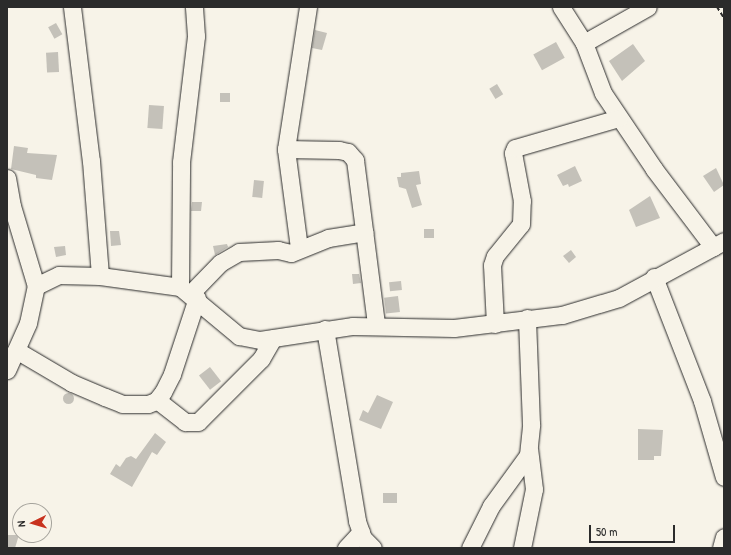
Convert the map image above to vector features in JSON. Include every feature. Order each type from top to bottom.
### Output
[{"type":"street","points":[[72,7],[91,161],[100,276]]},
{"type":"street","points":[[14,346],[72,383],[122,404],[148,404],[157,400],[172,374],[189,293],[181,162],[195,42],[194,7]]},
{"type":"street","points":[[299,248],[286,149],[308,7]]},
{"type":"street","points":[[36,286],[59,275],[100,276],[189,293],[239,336],[260,340],[325,329],[376,325],[431,328],[495,324],[587,310],[619,298],[654,277],[721,243],[619,118],[603,93],[584,43],[561,7]]},
{"type":"street","points":[[584,43],[648,7]]},
{"type":"street","points":[[495,324],[492,265],[521,224],[522,201],[513,154],[515,148],[619,118]]},
{"type":"street","points":[[286,149],[348,152],[355,160],[358,171],[366,232],[376,325]]},
{"type":"street","points":[[7,178],[12,206],[36,286],[28,323],[14,346],[7,370]]},
{"type":"street","points":[[189,293],[229,256],[258,250],[291,253],[299,248],[328,238],[366,232]]},
{"type":"street","points":[[654,277],[702,402],[724,477]]},
{"type":"street","points":[[522,548],[534,489],[530,450],[527,318]]},
{"type":"street","points":[[325,329],[337,415],[360,532],[373,548]]},
{"type":"street","points":[[157,400],[184,422],[198,422],[261,360],[273,338]]},
{"type":"street","points":[[470,548],[491,506],[522,467],[530,450]]},
{"type":"street","points":[[346,548],[360,532]]},
{"type":"street","points":[[721,548],[724,537]]},
{"type":"path","points":[[717,7],[724,18]]},
{"type":"building","points":[[56,23],[62,34],[54,39],[48,27]]},
{"type":"building","points":[[315,30],[327,33],[322,50],[312,48]]},
{"type":"building","points":[[556,42],[565,58],[542,70],[533,55]]},
{"type":"building","points":[[633,44],[645,61],[622,81],[609,61]]},
{"type":"building","points":[[58,52],[59,72],[47,73],[46,53]]},
{"type":"building","points":[[497,84],[503,94],[495,99],[489,89]]},
{"type":"building","points":[[220,93],[230,93],[230,102],[220,102]]},
{"type":"building","points":[[149,105],[164,106],[162,129],[147,128]]},
{"type":"building","points":[[14,146],[28,148],[27,153],[57,155],[52,180],[36,178],[36,175],[11,169]]},
{"type":"building","points":[[575,166],[582,181],[569,187],[568,184],[563,186],[557,175]]},
{"type":"building","points":[[716,168],[724,185],[714,192],[703,176]]},
{"type":"building","points":[[419,171],[421,184],[416,185],[422,205],[412,208],[406,189],[399,187],[397,177],[401,177],[401,173]]},
{"type":"building","points":[[254,180],[264,181],[262,198],[252,197]]},
{"type":"building","points":[[650,196],[660,218],[636,227],[629,210]]},
{"type":"building","points":[[192,202],[202,202],[201,211],[191,211]]},
{"type":"building","points":[[424,229],[434,229],[434,238],[424,238]]},
{"type":"building","points":[[110,231],[119,231],[121,245],[111,246]]},
{"type":"building","points":[[227,244],[228,247],[215,255],[213,246]]},
{"type":"building","points":[[65,246],[66,255],[56,257],[54,247]]},
{"type":"building","points":[[571,250],[576,257],[569,263],[563,256]]},
{"type":"building","points":[[352,274],[359,274],[361,283],[353,284]]},
{"type":"building","points":[[401,281],[402,290],[390,291],[389,282]]},
{"type":"building","points":[[398,296],[400,312],[386,314],[384,298]]},
{"type":"building","points":[[210,367],[221,381],[210,390],[199,376]]},
{"type":"building","points":[[68,392],[72,394],[74,398],[72,402],[68,404],[64,402],[62,398],[64,394]]},
{"type":"building","points":[[377,395],[393,402],[381,429],[359,420],[363,410],[368,413]]},
{"type":"building","points":[[638,429],[663,430],[661,456],[654,456],[654,460],[638,460]]},
{"type":"building","points":[[155,433],[166,442],[157,455],[152,452],[132,487],[110,474],[116,464],[120,467],[126,458],[131,456],[136,459]]},
{"type":"building","points":[[383,493],[397,493],[397,503],[383,503]]},
{"type":"building","points":[[7,535],[12,535],[12,543],[17,543],[15,548],[7,548]]}]
